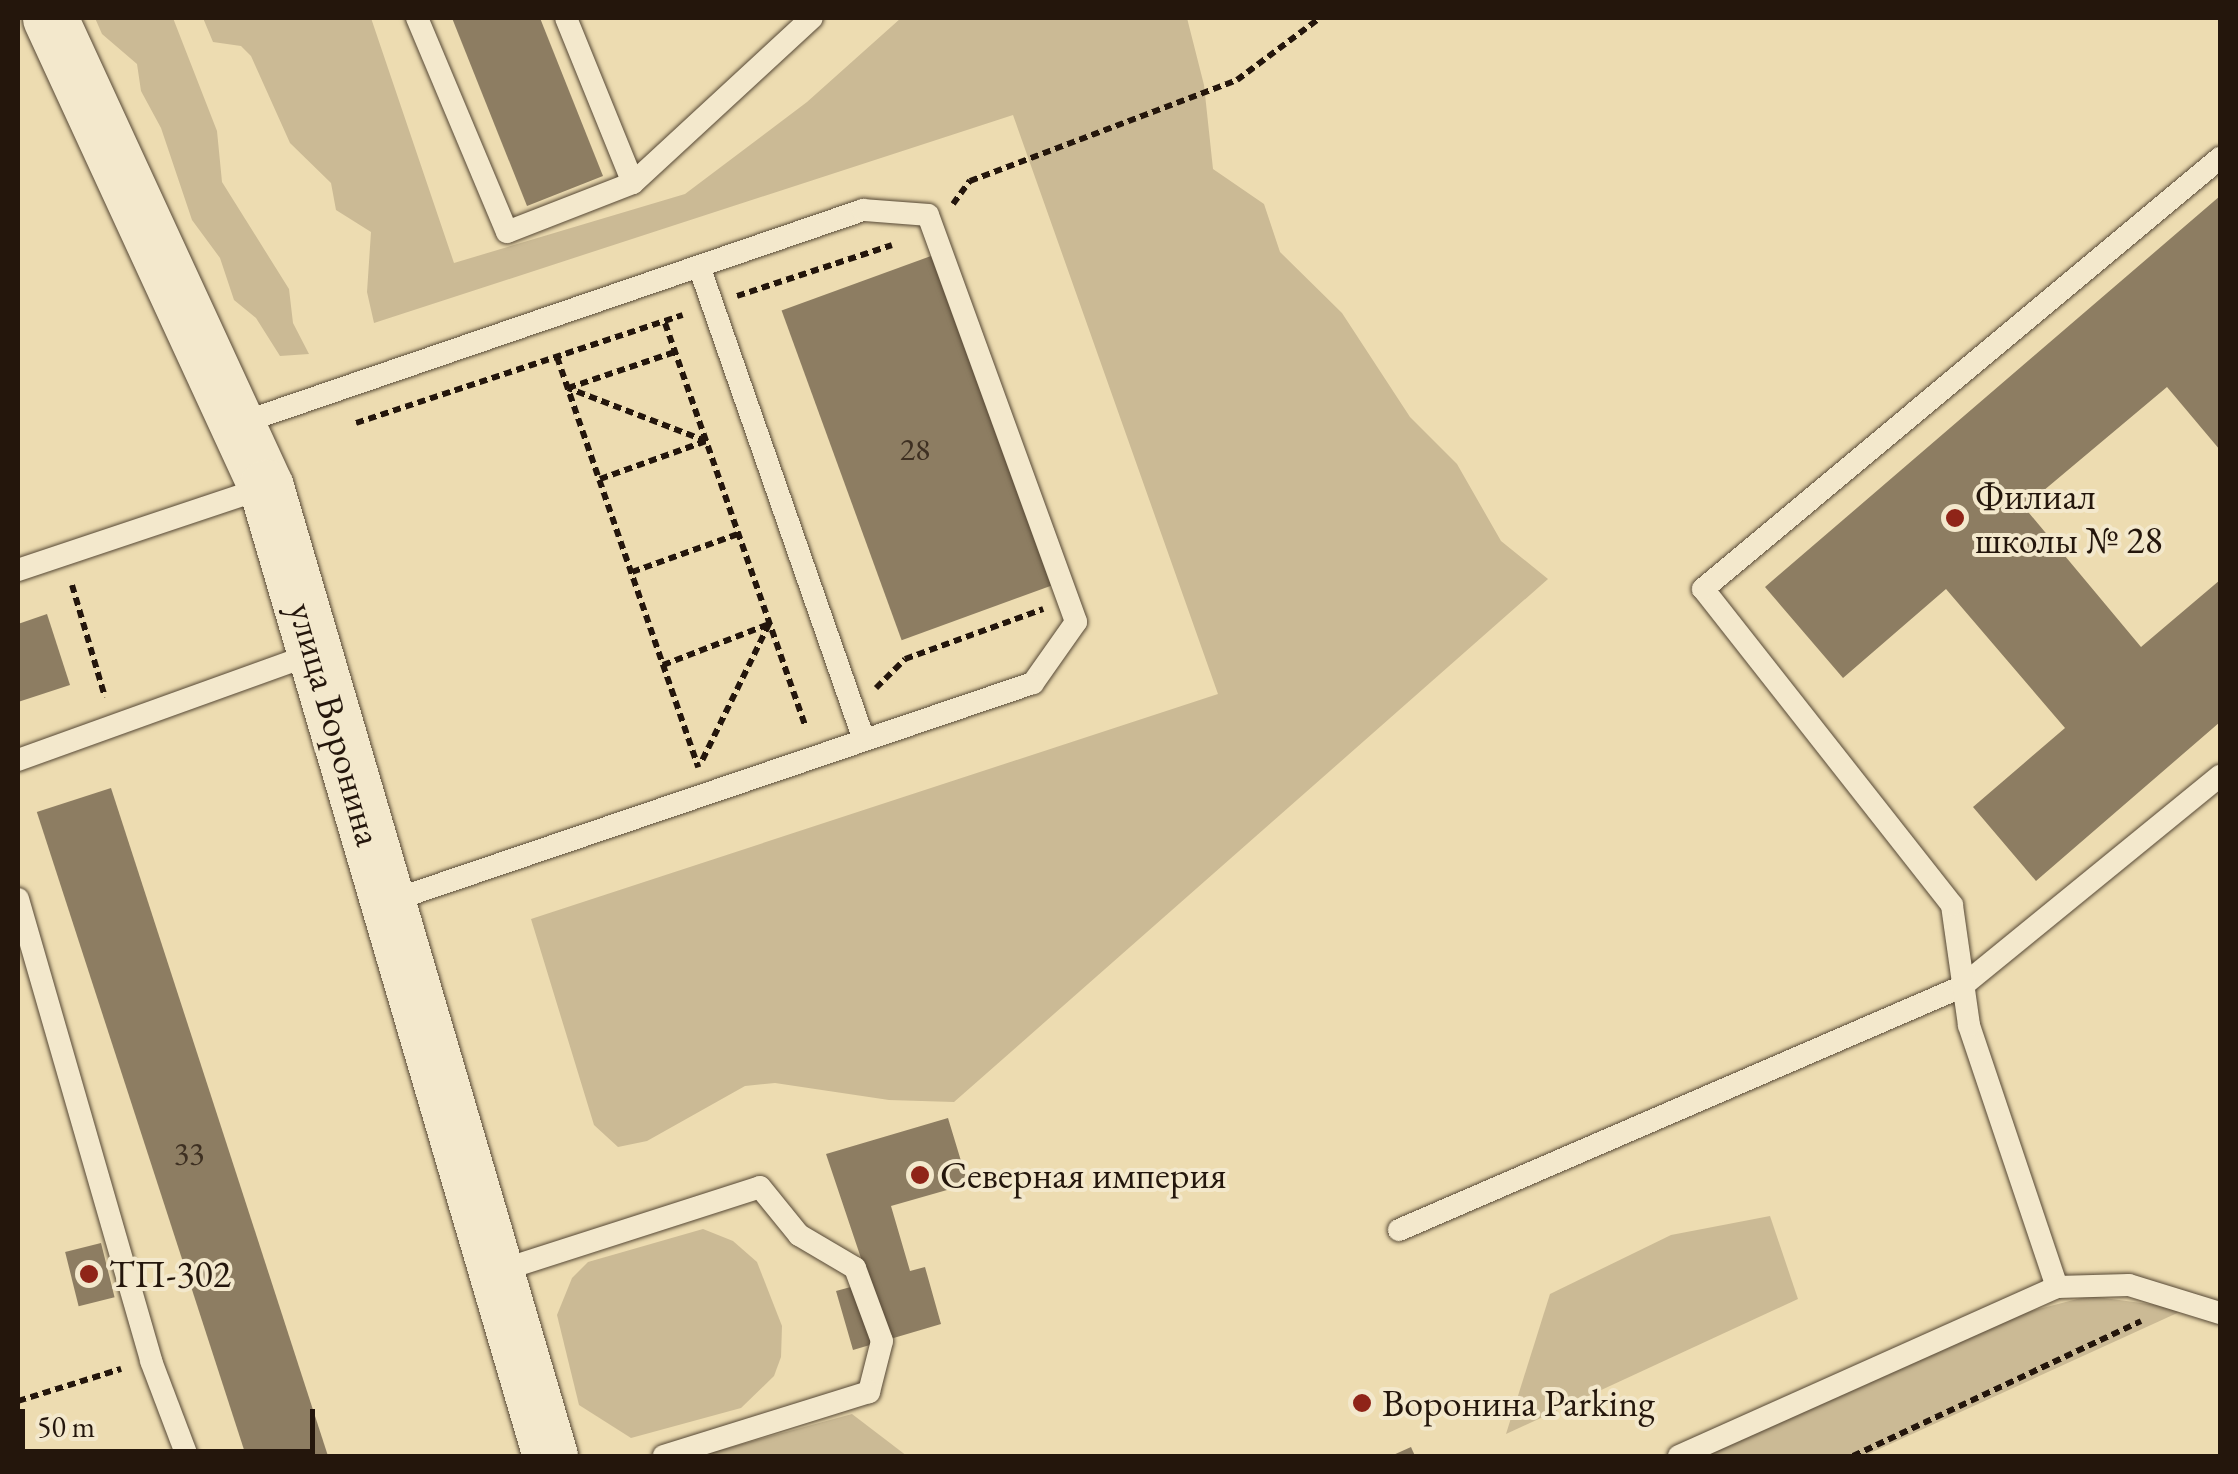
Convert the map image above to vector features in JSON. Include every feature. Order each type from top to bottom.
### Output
[{"type":"street","name":"улица Воронина","points":[[50,18],[266,487],[550,1456]]},
{"type":"lane","points":[[418,18],[507,232],[633,183],[812,18]]},
{"type":"lane","points":[[566,18],[633,183]]},
{"type":"lane","points":[[2057,1288],[1961,986],[1952,905],[1703,589],[2220,158]]},
{"type":"lane","points":[[238,424],[863,210],[928,215],[1076,622],[1033,683],[388,902]]},
{"type":"lane","points":[[700,266],[864,740]]},
{"type":"lane","points":[[18,570],[266,487]]},
{"type":"lane","points":[[18,760],[315,653]]},
{"type":"lane","points":[[1398,1230],[1961,986],[2220,776]]},
{"type":"lane","points":[[18,899],[23,940],[151,1360],[187,1456]]},
{"type":"lane","points":[[496,1272],[760,1187],[799,1235],[856,1268],[882,1342],[869,1392],[664,1456]]},
{"type":"lane","points":[[1679,1456],[2057,1288],[2130,1285],[2220,1313]]},
{"type":"path","points":[[356,423],[934,231],[970,180],[1237,80],[1320,18]]},
{"type":"path","points":[[665,323],[807,729]]},
{"type":"path","points":[[568,388],[675,352]]},
{"type":"path","points":[[557,357],[698,768]]},
{"type":"path","points":[[568,388],[706,441]]},
{"type":"path","points":[[600,479],[706,441]]},
{"type":"path","points":[[632,572],[738,534]]},
{"type":"path","points":[[63,554],[114,727]]},
{"type":"path","points":[[789,736],[853,709],[906,659],[1068,600]]},
{"type":"path","points":[[662,664],[770,624]]},
{"type":"path","points":[[698,768],[770,624]]},
{"type":"path","points":[[698,768],[716,762]]},
{"type":"path","points":[[1853,1456],[2186,1300]]},
{"type":"path","points":[[18,1401],[151,1360]]},
{"type":"shaded area","points":[[95,18],[173,18],[217,131],[222,182],[289,289],[293,323],[309,354],[280,356],[256,318],[234,300],[220,258],[192,220],[161,128],[141,91],[137,64],[102,34]]},
{"type":"shaded area","points":[[203,18],[371,18],[454,263],[685,194],[807,102],[901,18],[1187,18],[1204,85],[1213,169],[1264,204],[1280,252],[1342,313],[1410,417],[1457,464],[1501,541],[1548,579],[954,1102],[889,1100],[775,1083],[745,1086],[647,1141],[618,1147],[594,1125],[531,919],[1218,694],[1013,115],[374,323],[367,292],[371,232],[336,210],[331,183],[290,143],[251,56],[241,46],[213,42]]},
{"type":"shaded area","points":[[1770,1216],[1798,1299],[1506,1434],[1550,1294],[1671,1235]]},
{"type":"shaded area","points":[[703,1229],[733,1241],[757,1262],[782,1326],[781,1357],[774,1376],[741,1408],[631,1438],[579,1405],[557,1315],[572,1278],[588,1262]]},
{"type":"shaded area","points":[[2089,1296],[2186,1309],[1864,1456],[1703,1456],[2023,1313]]},
{"type":"shaded area","points":[[852,1414],[907,1456],[703,1456],[713,1452]]},
{"type":"building","points":[[452,18],[540,18],[603,176],[527,206]]},
{"type":"building","points":[[2220,196],[2220,450],[2167,387],[2024,507],[2141,647],[2220,580],[2220,722],[2036,881],[1973,807],[2065,728],[1946,589],[1843,678],[1765,587]]},
{"type":"building","points":[[931,256],[1051,586],[902,640],[782,310]]},
{"type":"building","points":[[47,614],[70,685],[18,702],[18,624]]},
{"type":"building","points":[[111,788],[328,1456],[246,1456],[37,812]]},
{"type":"building","points":[[948,1118],[968,1184],[891,1206],[910,1271],[925,1267],[941,1324],[853,1350],[836,1291],[869,1282],[826,1154]]},
{"type":"building","name":"ТП-302","points":[[101,1243],[115,1297],[79,1306],[65,1252]]},
{"type":"building","points":[[1411,1447],[1415,1456],[1391,1456]]},
{"type":"place","name":"Филиал школы № 28","points":[[1955,518]]},
{"type":"place","name":"Северная империя","points":[[920,1175]]},
{"type":"place","name":"ТП-302","points":[[89,1274]]},
{"type":"place","name":"Воронина Parking","points":[[1362,1403]]}]
